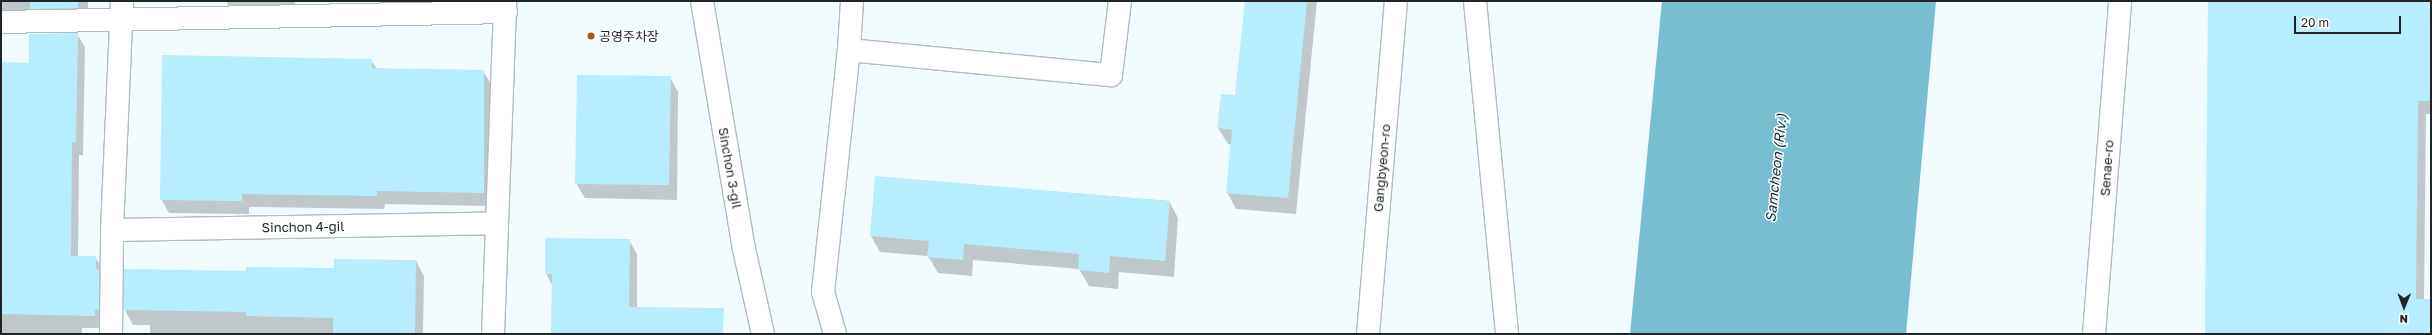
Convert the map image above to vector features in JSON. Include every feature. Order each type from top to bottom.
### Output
[{"type":"street","name":"Sinchon 3-gil","points":[[702,1],[744,248],[763,334]]},
{"type":"street","points":[[835,334],[822,292],[849,50],[852,1]]},
{"type":"street","points":[[849,50],[1111,75],[1120,1]]},
{"type":"street","name":"Gangbyeon-ro","points":[[1368,334],[1396,1]]},
{"type":"street","points":[[1475,1],[1507,334]]},
{"type":"street","name":"Senae-ro","points":[[2094,334],[2120,1]]},
{"type":"street","points":[[1,22],[122,11],[505,6],[495,223],[493,334]]},
{"type":"street","points":[[111,334],[112,230],[122,11]]},
{"type":"street","name":"Sinchon 4-gil","points":[[112,230],[495,223]]},
{"type":"water","name":"Samcheon (Riv.)","points":[[1662,1],[1936,1],[1906,334],[1630,334]]},
{"type":"building","points":[[30,1],[78,1],[78,8],[30,9]]},
{"type":"building","points":[[1245,1],[1307,1],[1288,198],[1226,193],[1232,130],[1217,128],[1221,94],[1235,95]]},
{"type":"building","points":[[2208,1],[2431,1],[2431,101],[2418,101],[2416,299],[2431,299],[2431,334],[2205,334]]},
{"type":"building","points":[[78,33],[76,142],[72,142],[71,256],[96,256],[96,269],[99,269],[99,310],[95,310],[95,316],[1,314],[1,62],[29,63],[29,34]]},
{"type":"building","points":[[162,55],[372,59],[372,68],[484,70],[484,193],[377,191],[377,196],[242,194],[242,201],[160,200]]},
{"type":"building","points":[[577,75],[671,76],[669,185],[575,184]]},
{"type":"building","points":[[875,176],[1170,201],[1165,261],[1110,256],[1109,273],[1078,270],[1079,254],[964,244],[963,260],[927,257],[929,241],[870,236]]},
{"type":"building","points":[[545,238],[630,239],[629,307],[724,308],[723,334],[551,334],[552,274],[545,274]]},
{"type":"building","points":[[334,259],[416,260],[415,334],[333,334],[333,318],[246,316],[246,312],[124,310],[124,269],[246,271],[246,267],[334,268]]},
{"type":"place","name":"공영주차장","points":[[591,36]]}]
